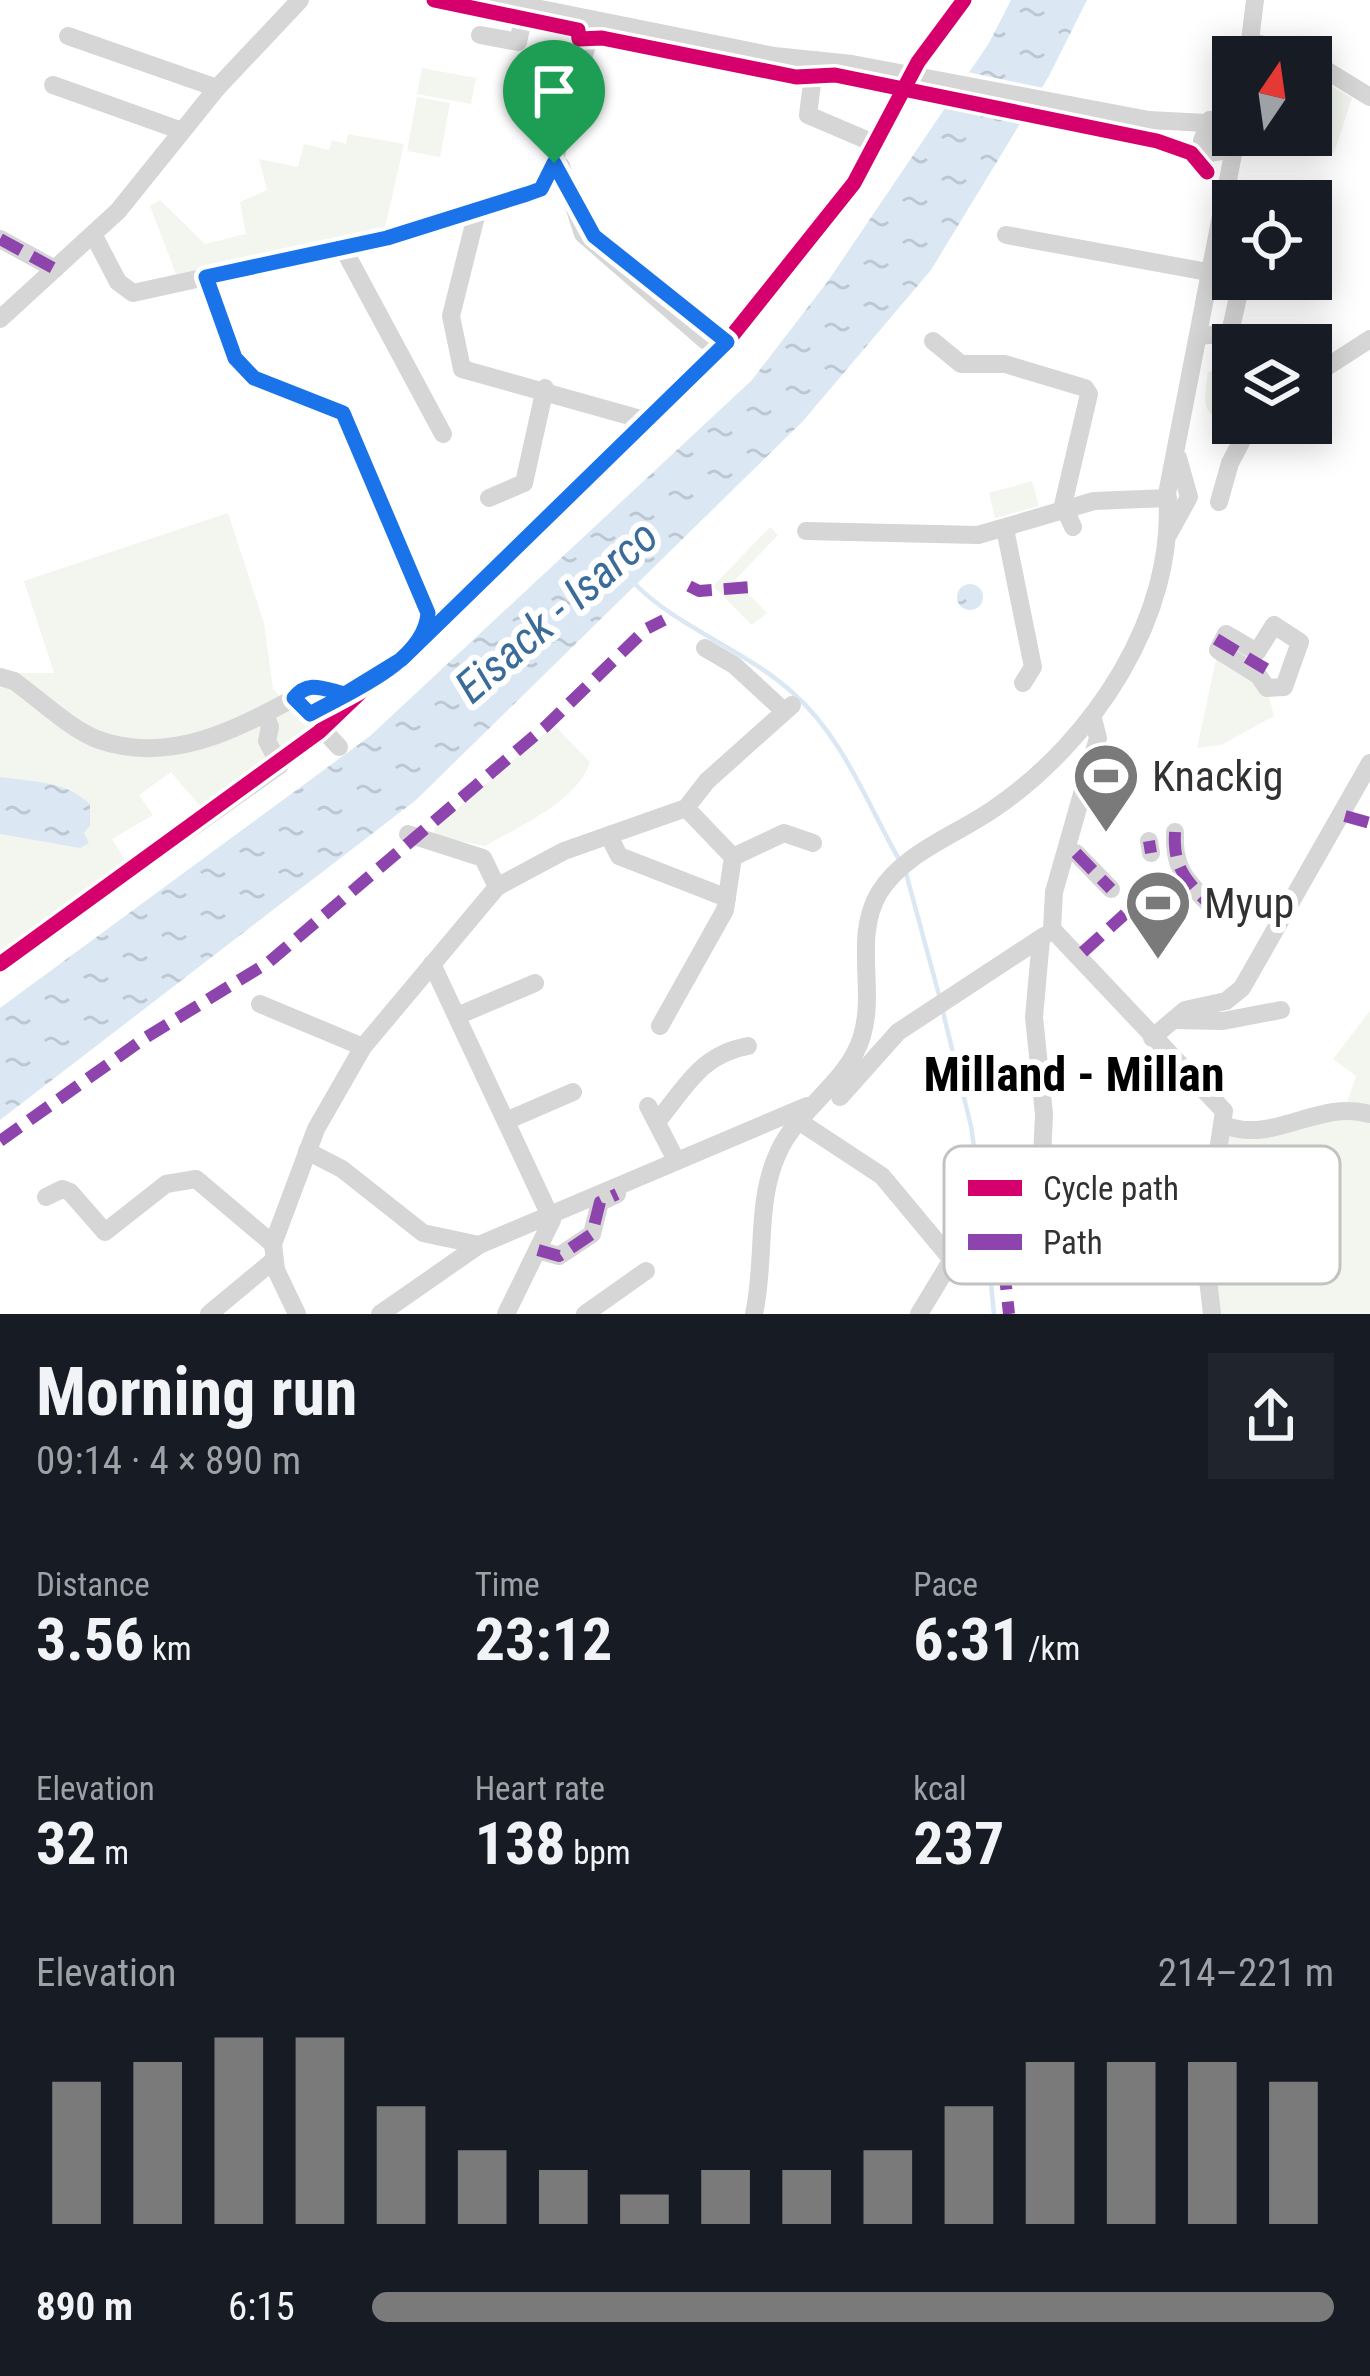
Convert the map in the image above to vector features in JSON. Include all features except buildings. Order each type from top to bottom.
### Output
[{"type":"street","points":[[0,319],[94,236],[217,88],[300,0]]},
{"type":"street","points":[[496,0],[814,68],[939,82],[1212,131]]},
{"type":"street","points":[[1251,36],[1255,0]]},
{"type":"street","points":[[480,35],[518,43],[531,5]]},
{"type":"street","points":[[94,236],[118,281],[133,293],[343,248],[541,189],[583,72],[594,20]]},
{"type":"street","points":[[68,36],[217,88]]},
{"type":"street","points":[[814,68],[808,115],[876,144]]},
{"type":"street","points":[[583,72],[606,76]]},
{"type":"street","points":[[1332,74],[1370,97]]},
{"type":"street","points":[[53,85],[182,131]]},
{"type":"street","points":[[554,163],[561,166],[583,234],[706,341]]},
{"type":"street","points":[[478,208],[454,296],[454,352],[470,374],[545,388],[627,420],[644,420]]},
{"type":"street","points":[[581,219],[645,280],[727,342]]},
{"type":"street","points":[[1006,235],[1212,273]]},
{"type":"street","points":[[0,239],[55,269]]},
{"type":"street","points":[[343,248],[442,434]]},
{"type":"street","points":[[206,277],[235,358],[254,378],[343,413],[428,613],[427,624],[402,659],[345,694],[323,729],[294,698]]},
{"type":"street","points":[[754,1314],[765,1193],[778,1153],[797,1120],[857,1049],[867,1006],[867,922],[902,866],[1017,792],[1092,715],[1140,637],[1175,496],[1212,278]]},
{"type":"street","points":[[1199,336],[1230,333],[1237,300]]},
{"type":"street","points":[[933,341],[961,364],[1005,364],[1084,388],[1089,394],[1063,505],[1069,519]]},
{"type":"street","points":[[1332,364],[1366,342]]},
{"type":"street","points":[[489,498],[524,483],[545,388]]},
{"type":"street","points":[[1220,502],[1240,444]]},
{"type":"street","points":[[806,531],[978,535],[1069,519],[1108,499],[1175,496]]},
{"type":"street","points":[[1143,501],[1165,533]]},
{"type":"street","points":[[1005,529],[1033,667],[1022,683]]},
{"type":"street","points":[[1274,625],[1300,642],[1284,687],[1267,688],[1258,675],[1218,650],[1219,640],[1226,634],[1257,652],[1274,625]]},
{"type":"street","points":[[1219,640],[1266,670]]},
{"type":"street","points":[[209,1314],[274,1252],[307,1151],[363,1047],[497,887],[532,866],[686,808],[707,781],[788,708],[705,648]]},
{"type":"street","points":[[0,677],[14,681],[97,740],[154,748],[189,745],[265,714],[310,686],[345,694]]},
{"type":"street","points":[[0,964],[280,765],[267,741],[271,728],[265,714]]},
{"type":"street","points":[[1043,1146],[1034,1018],[1050,912],[1098,738],[1092,715]]},
{"type":"street","points":[[1152,1038],[1185,1010],[1226,1001],[1242,988],[1370,763]]},
{"type":"street","points":[[1082,795],[1107,812]]},
{"type":"street","points":[[686,808],[733,857]]},
{"type":"street","points":[[1175,832],[1174,855],[1181,874],[1208,903]]},
{"type":"street","points":[[733,857],[784,833],[813,843]]},
{"type":"street","points":[[408,834],[483,857],[497,887]]},
{"type":"street","points":[[609,836],[619,856],[727,898]]},
{"type":"street","points":[[1076,854],[1111,889]]},
{"type":"street","points":[[661,1027],[727,898],[733,857]]},
{"type":"street","points":[[840,1097],[898,1032],[1047,934]]},
{"type":"street","points":[[1047,934],[1221,1104],[1220,1146]]},
{"type":"street","points":[[433,964],[552,1220],[512,1311]]},
{"type":"street","points":[[457,1016],[535,982]]},
{"type":"street","points":[[260,1004],[363,1047]]},
{"type":"street","points":[[1175,1020],[1222,1021],[1281,1010]]},
{"type":"street","points":[[676,1160],[652,1114],[719,1051],[748,1046]]},
{"type":"street","points":[[506,1121],[573,1092]]},
{"type":"street","points":[[380,1314],[479,1245],[812,1104]]},
{"type":"street","points":[[1223,1125],[1257,1133],[1328,1112],[1370,1114]]},
{"type":"street","points":[[797,1120],[882,1176],[944,1250]]},
{"type":"street","points":[[758,1127],[778,1153]]},
{"type":"street","points":[[307,1151],[342,1169],[423,1233],[476,1240],[479,1245]]},
{"type":"street","points":[[46,1197],[62,1189],[70,1192],[105,1232],[166,1184],[188,1178],[204,1183],[274,1252],[297,1314]]},
{"type":"street","points":[[538,1250],[559,1256],[592,1234],[600,1202],[616,1195]]},
{"type":"street","points":[[919,1314],[944,1273]]},
{"type":"street","points":[[585,1314],[649,1275],[602,1314]]},
{"type":"street","points":[[1208,1284],[1211,1314]]},
{"type":"shaded area","points":[[422,68],[476,78],[471,104],[417,94]]},
{"type":"shaded area","points":[[1332,87],[1352,98],[1332,153]]},
{"type":"shaded area","points":[[417,97],[450,103],[440,157],[407,151]]},
{"type":"shaded area","points":[[348,134],[404,144],[384,232],[176,274],[150,206],[160,200],[205,244],[246,234],[240,202],[267,190],[259,159],[298,167],[304,144],[329,150],[332,140],[346,144]]},
{"type":"shaded area","points":[[1212,371],[1212,415],[1205,396]]},
{"type":"shaded area","points":[[1032,481],[1039,506],[995,518],[989,493]]},
{"type":"shaded area","points":[[228,513],[264,623],[273,689],[315,732],[206,813],[171,772],[139,795],[153,815],[112,839],[129,867],[0,956],[0,673],[54,673],[24,581]]},
{"type":"shaded area","points":[[770,527],[778,535],[735,580],[767,613],[752,625],[713,586]]},
{"type":"shaded area","points":[[1218,650],[1267,688],[1274,716],[1221,745],[1197,748]]},
{"type":"shaded area","points":[[554,725],[590,762],[573,789],[545,812],[485,846],[435,836],[434,829]]},
{"type":"shaded area","points":[[1370,1011],[1370,1314],[1214,1314],[1211,1284],[1340,1284],[1340,1146],[1226,1146],[1228,1136],[1255,1139],[1343,1115],[1356,1076],[1333,1059]]},
{"type":"water","name":"Eisack - Isarco","points":[[1011,0],[1087,0],[1049,76],[931,270],[803,421],[416,800],[0,1120],[0,1008],[370,736],[752,380],[828,281],[989,43]]},
{"type":"water","points":[[970,584],[983,597],[970,610],[957,597]]},
{"type":"water","points":[[0,777],[48,783],[80,796],[90,804],[90,826],[84,833],[89,843],[80,848],[0,834]]},
{"type":"pier","points":[[963,71],[1048,89],[1030,119],[943,101]]},
{"type":"waterway","name":"Eisack - Isarco","points":[[635,584],[671,613],[774,677],[811,711],[841,752],[901,863]]},
{"type":"waterway","points":[[906,873],[939,995]]},
{"type":"waterway","points":[[943,1012],[974,1146]]},
{"type":"waterway","points":[[991,1284],[994,1314]]},
{"type":"marked path","points":[[0,239],[55,269]]},
{"type":"marked path","points":[[689,586],[699,591],[752,587]]},
{"type":"marked path","points":[[0,1141],[145,1038],[269,962],[546,726],[646,629],[664,620]]},
{"type":"marked path","points":[[1216,639],[1266,669]]},
{"type":"marked path","points":[[1345,816],[1370,823]]},
{"type":"marked path","points":[[1175,832],[1182,872],[1208,903]]},
{"type":"marked path","points":[[1149,841],[1151,853]]},
{"type":"marked path","points":[[1076,853],[1111,889]]},
{"type":"marked path","points":[[1083,952],[1125,914]]},
{"type":"marked path","points":[[538,1250],[559,1256],[592,1234],[600,1202],[617,1194]]},
{"type":"marked path","points":[[1006,1284],[1009,1314]]},
{"type":"cycle path","points":[[434,0],[578,30],[579,39],[602,38],[796,77],[835,75],[1157,141],[1191,153],[1207,172]]},
{"type":"cycle path","points":[[0,964],[319,732],[727,342],[854,183],[918,62],[964,0]]},
{"type":"place","name":"Knackig","points":[[1106,835]]},
{"type":"place","name":"Myup","points":[[1158,962]]},
{"type":"district","name":"Milland - Millan","points":[[1074,1074]]},
{"type":"route","points":[[554,163],[541,189],[527,194],[387,238],[206,277],[235,358],[254,378],[284,394],[343,413],[428,613],[427,624],[402,659],[365,682],[345,694],[310,714],[294,698],[301,689],[319,687],[345,694],[402,659],[727,342],[594,236],[581,219],[561,166],[554,163]]}]
